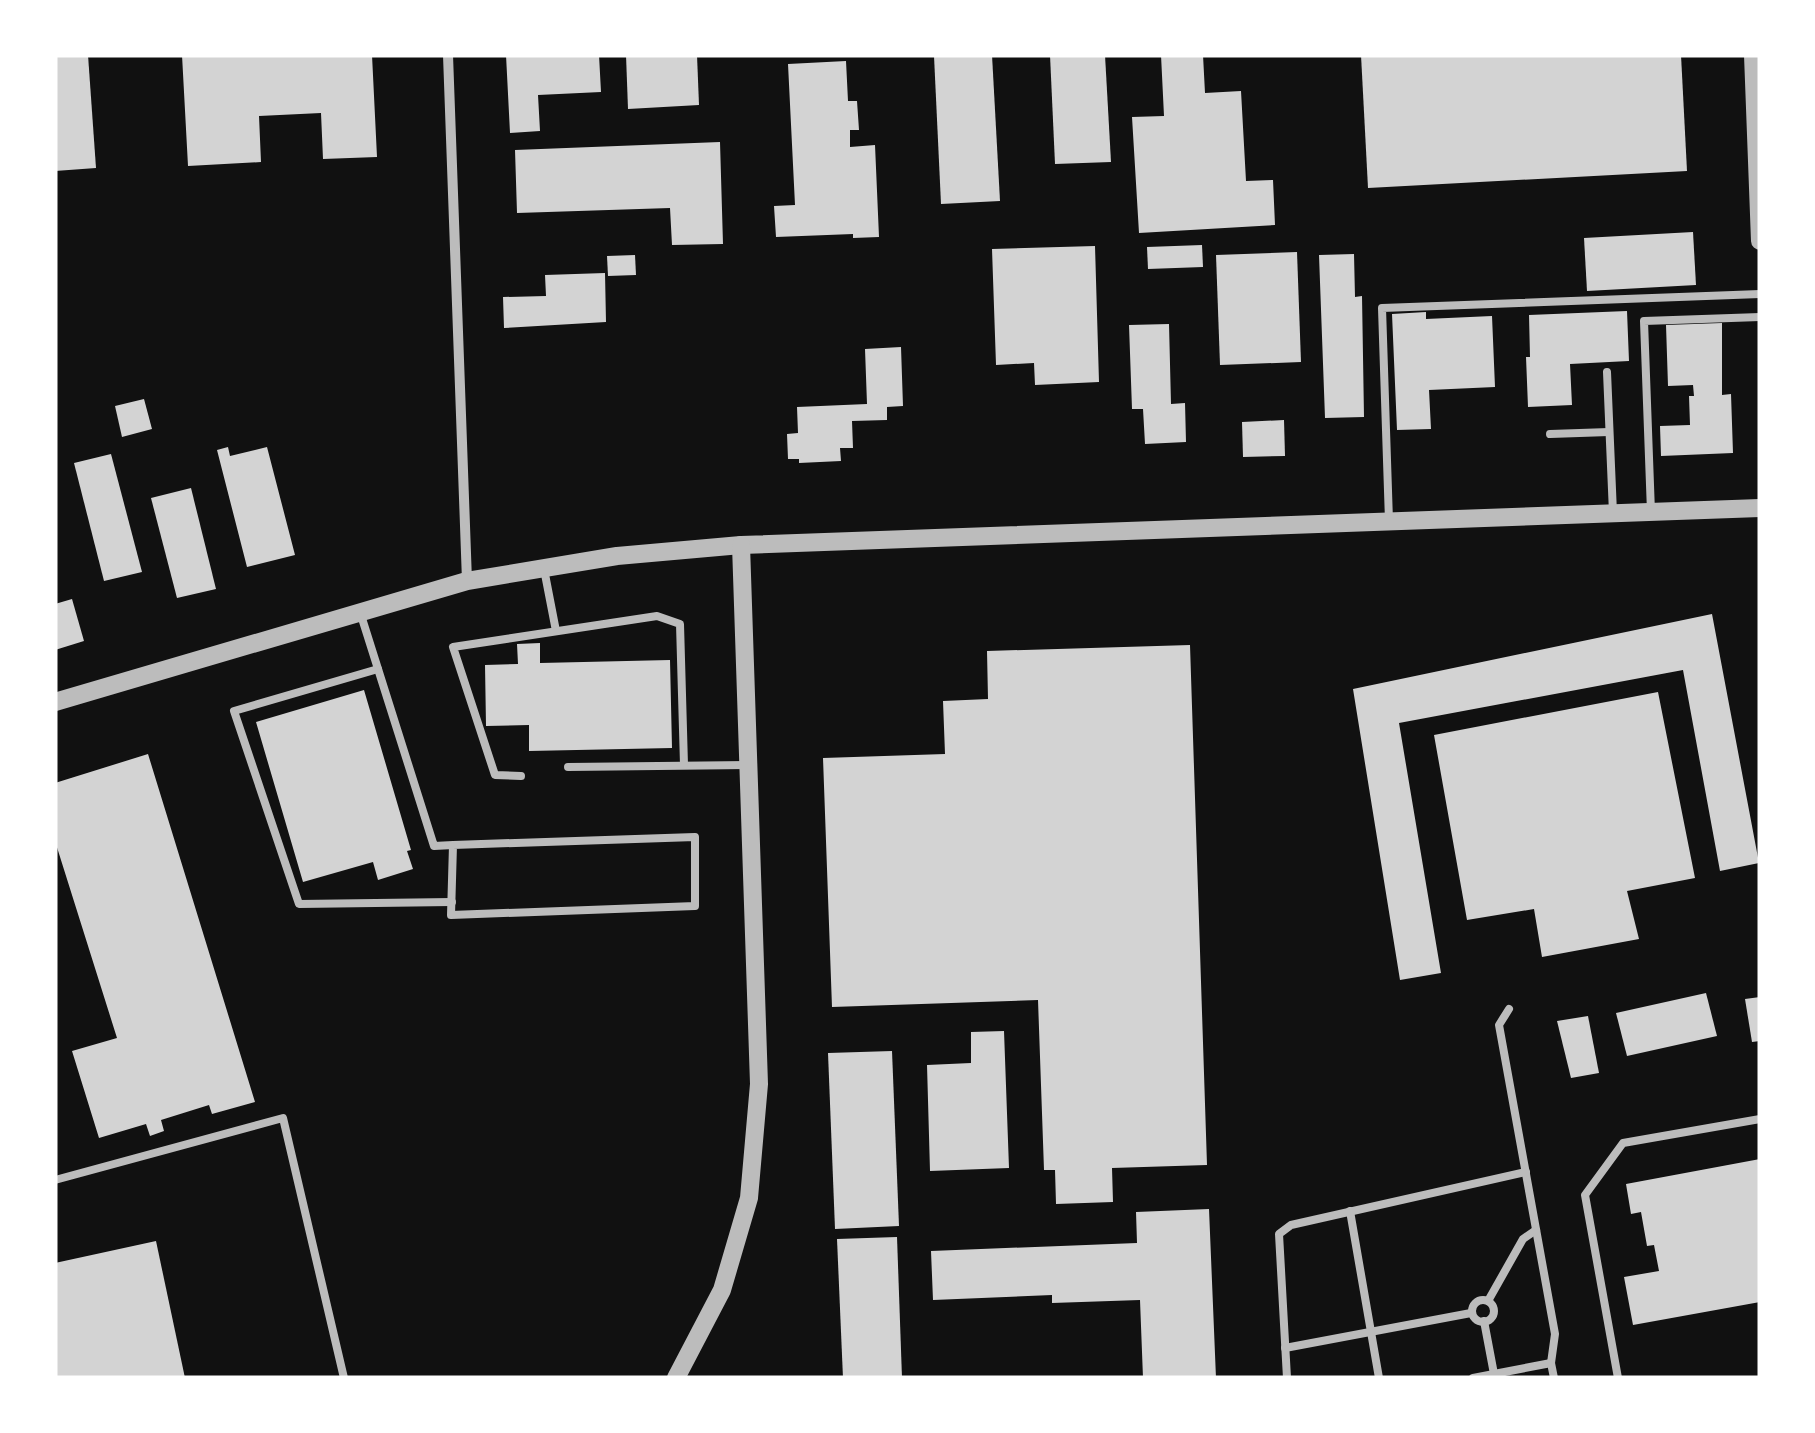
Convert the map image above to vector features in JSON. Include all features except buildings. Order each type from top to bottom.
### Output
[{"type":"street","points":[[448,55],[468,582]]},
{"type":"street","points":[[1754,55],[1760,241]]},
{"type":"street","points":[[55,702],[468,582],[617,556],[741,545],[1760,508]]},
{"type":"street","points":[[676,1378],[722,1290],[749,1198],[759,1084],[741,545]]},
{"type":"lane","points":[[1389,521],[1382,308],[1760,294]]},
{"type":"lane","points":[[1651,512],[1644,321],[1760,317]]},
{"type":"lane","points":[[1607,372],[1612,513]]},
{"type":"lane","points":[[1550,434],[1610,432]]},
{"type":"lane","points":[[544,568],[556,631]]},
{"type":"lane","points":[[360,612],[434,846],[452,845],[694,837],[694,906],[452,915],[452,845]]},
{"type":"lane","points":[[521,776],[495,774],[453,647],[658,616],[680,624],[684,765]]},
{"type":"lane","points":[[378,669],[234,711],[299,904],[452,902]]},
{"type":"lane","points":[[568,767],[748,765]]},
{"type":"lane","points":[[1508,1009],[1499,1024],[1555,1334],[1550,1364],[1554,1378]]},
{"type":"lane","points":[[55,1180],[283,1118],[344,1378]]},
{"type":"lane","points":[[1618,1378],[1585,1195],[1623,1143],[1760,1119]]},
{"type":"lane","points":[[1287,1378],[1278,1234],[1291,1225],[1526,1172]]},
{"type":"lane","points":[[1350,1212],[1380,1378]]},
{"type":"lane","points":[[1488,1301],[1524,1239],[1536,1230]]},
{"type":"lane","points":[[1484,1299],[1492,1304],[1494,1314],[1488,1322],[1477,1321],[1471,1313],[1474,1304],[1484,1299]]},
{"type":"lane","points":[[1285,1348],[1471,1313]]},
{"type":"lane","points":[[1484,1321],[1494,1374]]},
{"type":"lane","points":[[1473,1378],[1550,1364]]}]
